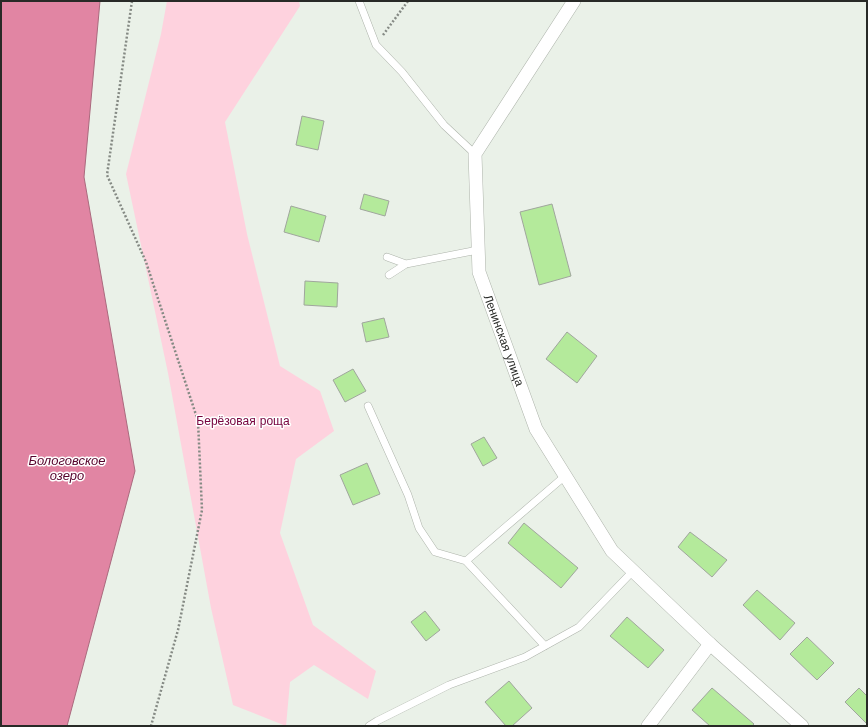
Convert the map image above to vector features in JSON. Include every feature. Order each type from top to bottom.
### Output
[{"type":"street","points":[[476,154],[574,1]]},
{"type":"street","name":"Ленинская улица","points":[[476,154],[479,272],[536,429],[612,551],[710,644],[802,726]]},
{"type":"street","points":[[648,726],[710,644]]},
{"type":"lane","points":[[359,1],[376,45],[402,72],[444,125],[476,154]]},
{"type":"lane","points":[[389,274],[406,264],[478,250]]},
{"type":"lane","points":[[387,257],[406,264]]},
{"type":"lane","points":[[368,406],[408,495],[419,528],[435,552],[466,561],[545,646]]},
{"type":"lane","points":[[466,561],[565,476]]},
{"type":"lane","points":[[369,726],[449,685],[525,657],[579,627],[633,572]]},
{"type":"path","points":[[132,1],[107,175],[146,262],[198,421],[202,510],[178,630],[151,726]]},
{"type":"path","points":[[376,45],[408,1]]},
{"type":"green space","name":"Берёзовая роща","points":[[167,1],[299,1],[300,6],[225,122],[247,234],[280,366],[320,391],[334,431],[296,459],[280,533],[313,625],[376,671],[368,699],[314,665],[290,682],[286,726],[233,705],[211,608],[168,373],[126,174],[161,34]]},
{"type":"water","name":"Бологовское озеро","points":[[1,1],[100,1],[84,177],[135,471],[67,726],[1,726]]},
{"type":"building","points":[[302,116],[324,121],[318,150],[296,145]]},
{"type":"building","points":[[364,194],[389,201],[385,216],[360,209]]},
{"type":"building","points":[[552,204],[571,276],[539,285],[520,212]]},
{"type":"building","points":[[291,206],[326,216],[319,242],[284,232]]},
{"type":"building","points":[[305,281],[338,283],[337,307],[304,305]]},
{"type":"building","points":[[384,318],[389,337],[366,342],[362,323]]},
{"type":"building","points":[[567,332],[597,356],[577,383],[546,359]]},
{"type":"building","points":[[353,369],[366,391],[345,402],[333,380]]},
{"type":"building","points":[[484,437],[497,458],[483,466],[471,444]]},
{"type":"building","points":[[367,463],[380,494],[353,505],[340,475]]},
{"type":"building","points":[[524,523],[578,568],[561,588],[508,543]]},
{"type":"building","points":[[690,532],[727,560],[712,577],[678,547]]},
{"type":"building","points":[[757,590],[795,623],[780,640],[743,605]]},
{"type":"building","points":[[425,611],[440,630],[426,641],[411,622]]},
{"type":"building","points":[[627,617],[664,650],[648,668],[610,636]]},
{"type":"building","points":[[807,637],[834,663],[817,680],[790,654]]},
{"type":"building","points":[[509,681],[532,708],[512,726],[506,726],[485,702]]},
{"type":"building","points":[[712,688],[754,724],[752,726],[710,726],[692,710]]},
{"type":"building","points":[[859,688],[867,696],[867,724],[845,702]]}]
